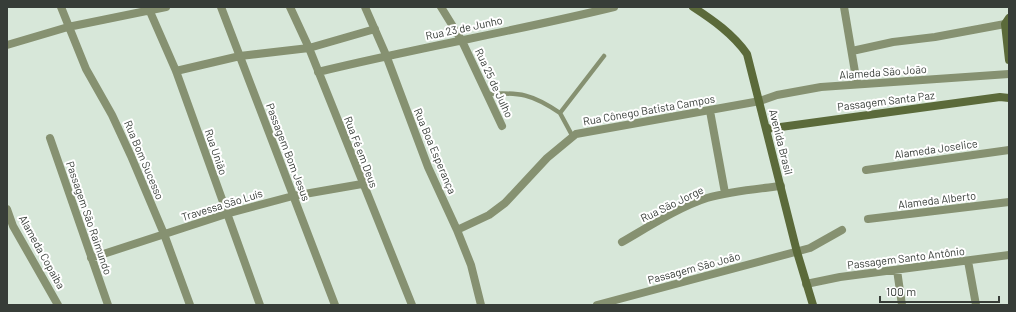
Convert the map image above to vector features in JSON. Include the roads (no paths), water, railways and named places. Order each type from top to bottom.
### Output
[{"type":"main road","name":"Avenida Brasil","points":[[693,7],[713,20],[741,46],[749,61],[797,252],[813,305]]},
{"type":"main road","points":[[1007,21],[1009,60]]},
{"type":"main road","name":"Passagem Santa Paz","points":[[766,129],[1008,95]]},
{"type":"street","name":"Rua Bom Sucesso","points":[[61,7],[86,68],[112,115],[164,234],[190,305]]},
{"type":"street","points":[[7,45],[68,27],[149,9],[166,7]]},
{"type":"street","name":"Passagem Bom Jesus","points":[[221,7],[335,305]]},
{"type":"street","name":"Rua Fé em Deus","points":[[290,7],[309,48],[362,184],[412,305]]},
{"type":"street","name":"Rua Boa Esperança","points":[[365,7],[386,55],[428,167],[457,230],[470,265],[481,305]]},
{"type":"street","name":"Rua 25 de Julho","points":[[441,7],[462,41],[487,94],[493,117],[502,126]]},
{"type":"street","name":"Rua 23 de Junho","points":[[318,72],[386,55],[462,41],[614,7]]},
{"type":"street","points":[[844,7],[857,84]]},
{"type":"street","name":"Rua União","points":[[149,9],[176,71],[226,214],[260,305]]},
{"type":"street","points":[[852,50],[893,42],[935,37],[1007,21]]},
{"type":"street","points":[[176,71],[240,56],[309,48],[375,29]]},
{"type":"street","name":"Alameda São João","points":[[760,101],[777,95],[811,88],[1009,74]]},
{"type":"street","name":"Rua Cônego Batista Campos","points":[[457,230],[489,215],[505,203],[548,158],[576,134],[760,101]]},
{"type":"street","points":[[710,110],[725,193]]},
{"type":"street","name":"Passagem São Raimundo","points":[[50,138],[108,305]]},
{"type":"street","name":"Alameda Joselice","points":[[866,170],[1009,150]]},
{"type":"street","name":"Travessa São Luís","points":[[91,258],[226,214],[293,196],[362,184]]},
{"type":"street","name":"Rua São Jorge","points":[[622,242],[691,205],[725,193],[781,186]]},
{"type":"street","name":"Alameda Alberto","points":[[868,219],[1009,202]]},
{"type":"street","name":"Alameda Copaiba","points":[[7,209],[13,226],[58,305]]},
{"type":"street","name":"Passagem São João","points":[[597,305],[797,252],[810,248],[842,230]]},
{"type":"street","name":"Passagem Santo Antônio","points":[[806,284],[1009,255]]},
{"type":"street","points":[[968,261],[976,305]]},
{"type":"street","points":[[897,270],[902,305]]},
{"type":"lane","points":[[560,113],[604,56]]},
{"type":"lane","points":[[487,94],[506,93],[532,96],[560,113],[572,137]]}]
